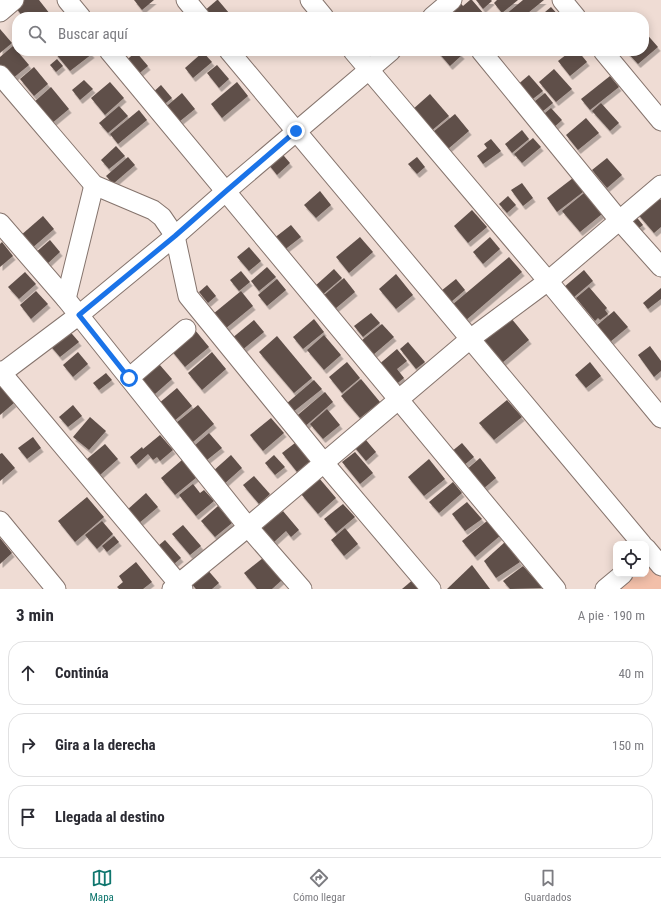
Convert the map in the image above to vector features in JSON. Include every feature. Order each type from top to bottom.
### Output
[{"type":"street","points":[[0,12],[14,0]]},
{"type":"street","points":[[67,0],[77,12]]},
{"type":"street","points":[[186,0],[196,12]]},
{"type":"street","points":[[310,0],[320,12]]},
{"type":"street","points":[[562,0],[572,12]]},
{"type":"street","points":[[113,56],[556,589]]},
{"type":"street","points":[[233,56],[470,339],[651,551]]},
{"type":"street","points":[[357,56],[548,281],[661,418]]},
{"type":"street","points":[[385,56],[175,236],[79,315],[1,372],[178,587],[470,339],[548,281],[661,184]]},
{"type":"street","points":[[485,56],[619,220],[661,267]]},
{"type":"street","points":[[608,56],[661,121]]},
{"type":"street","points":[[0,75],[94,185],[153,210],[162,217],[175,236],[188,296],[324,464],[431,589]]},
{"type":"street","points":[[66,299],[94,185]]},
{"type":"street","points":[[0,224],[66,299],[248,527],[302,589]]},
{"type":"street","points":[[129,378],[186,329]]},
{"type":"street","points":[[0,521],[56,589]]},
{"type":"street","points":[[605,589],[619,577]]},
{"type":"shaded area","points":[[649,562],[661,577],[661,589],[619,589],[632,577],[649,577]]},
{"type":"building","points":[[18,0],[39,0],[48,12],[19,12],[13,4]]},
{"type":"building","points":[[134,0],[154,0],[142,10]]},
{"type":"building","points":[[218,0],[228,12],[203,12]]},
{"type":"building","points":[[458,0],[463,6],[472,0],[482,12],[454,12],[448,5]]},
{"type":"building","points":[[476,0],[491,0],[492,1],[483,9]]},
{"type":"building","points":[[497,0],[518,0],[503,12],[501,12],[494,3]]},
{"type":"building","points":[[523,0],[544,0],[529,12],[509,12]]},
{"type":"building","points":[[551,7],[556,12],[545,12]]},
{"type":"building","points":[[0,29],[12,43],[0,53]]},
{"type":"building","points":[[649,37],[658,47],[649,55]]},
{"type":"building","points":[[12,47],[12,56],[21,56],[29,65],[12,79],[0,65],[0,57]]},
{"type":"building","points":[[58,56],[89,56],[70,71]]},
{"type":"building","points":[[131,56],[139,56],[148,66],[135,77],[123,63]]},
{"type":"building","points":[[198,56],[207,56],[212,62],[193,78],[185,68]]},
{"type":"building","points":[[441,56],[461,56],[450,66]]},
{"type":"building","points":[[564,56],[582,56],[587,62],[570,76],[558,61]]},
{"type":"building","points":[[631,56],[647,56],[638,64]]},
{"type":"building","points":[[57,59],[63,66],[56,72],[50,65]]},
{"type":"building","points":[[217,65],[229,79],[219,88],[207,73]]},
{"type":"building","points":[[34,67],[48,84],[34,96],[20,79]]},
{"type":"building","points":[[554,69],[572,89],[556,102],[539,82]]},
{"type":"building","points":[[529,75],[543,91],[529,102],[516,86]]},
{"type":"building","points":[[610,76],[619,87],[590,110],[581,99]]},
{"type":"building","points":[[84,80],[93,89],[80,100],[72,90]]},
{"type":"building","points":[[110,82],[124,98],[105,115],[91,98]]},
{"type":"building","points":[[237,82],[248,96],[222,118],[211,104]]},
{"type":"building","points":[[161,85],[172,98],[161,107],[151,94]]},
{"type":"building","points":[[51,87],[69,109],[51,124],[33,103]]},
{"type":"building","points":[[182,93],[195,109],[174,126],[161,111]]},
{"type":"building","points":[[545,93],[553,103],[537,116],[529,106]]},
{"type":"building","points":[[430,94],[449,116],[430,132],[412,110]]},
{"type":"building","points":[[601,103],[619,123],[610,131],[592,111]]},
{"type":"building","points":[[119,106],[128,116],[108,133],[99,123]]},
{"type":"building","points":[[551,108],[562,120],[551,130],[539,118]]},
{"type":"building","points":[[139,110],[147,120],[118,144],[110,134]]},
{"type":"building","points":[[455,114],[469,131],[448,149],[433,132]]},
{"type":"building","points":[[586,118],[599,133],[578,150],[566,135]]},
{"type":"building","points":[[522,130],[529,139],[512,153],[505,144]]},
{"type":"building","points":[[533,138],[541,147],[522,163],[514,154]]},
{"type":"building","points":[[491,139],[501,151],[483,164],[477,156],[487,148],[484,144]]},
{"type":"building","points":[[116,146],[125,156],[109,169],[101,160]]},
{"type":"building","points":[[278,149],[290,163],[277,175],[265,160]]},
{"type":"building","points":[[128,157],[135,165],[113,184],[106,176]]},
{"type":"building","points":[[417,157],[425,167],[417,174],[408,164]]},
{"type":"building","points":[[607,158],[622,175],[607,188],[592,170]]},
{"type":"building","points":[[573,178],[583,192],[557,212],[547,198]]},
{"type":"building","points":[[522,183],[533,198],[523,206],[511,190]]},
{"type":"building","points":[[320,191],[331,205],[316,218],[304,205]]},
{"type":"building","points":[[584,193],[602,214],[580,232],[562,211]]},
{"type":"building","points":[[656,194],[661,200],[661,227],[654,233],[636,212]]},
{"type":"building","points":[[508,196],[516,205],[507,213],[499,204]]},
{"type":"building","points":[[472,210],[487,227],[468,243],[454,226]]},
{"type":"building","points":[[634,214],[643,225],[634,232],[625,221]]},
{"type":"building","points":[[43,216],[54,229],[31,249],[20,236]]},
{"type":"building","points":[[291,225],[301,237],[283,251],[273,239]]},
{"type":"building","points":[[360,237],[373,252],[349,273],[336,257]]},
{"type":"building","points":[[490,237],[500,249],[483,264],[473,252]]},
{"type":"building","points":[[50,240],[60,252],[45,266],[34,254]]},
{"type":"building","points":[[2,242],[13,256],[0,267],[0,244]]},
{"type":"building","points":[[249,247],[261,261],[249,271],[237,257]]},
{"type":"building","points":[[509,257],[522,272],[465,321],[452,305]]},
{"type":"building","points":[[267,267],[276,277],[259,291],[251,281]]},
{"type":"building","points":[[334,269],[342,278],[321,296],[314,287]]},
{"type":"building","points":[[584,270],[593,281],[573,298],[564,287]]},
{"type":"building","points":[[241,271],[250,282],[239,291],[230,280]]},
{"type":"building","points":[[25,272],[36,284],[19,299],[8,287]]},
{"type":"building","points":[[396,274],[413,295],[396,309],[379,289]]},
{"type":"building","points":[[344,278],[355,292],[335,309],[323,296]]},
{"type":"building","points":[[277,279],[286,290],[267,306],[258,295]]},
{"type":"building","points":[[456,279],[465,290],[451,302],[441,291]]},
{"type":"building","points":[[207,285],[216,296],[208,303],[199,292]]},
{"type":"building","points":[[589,287],[607,308],[605,310],[608,314],[600,320],[598,318],[595,321],[576,298]]},
{"type":"building","points":[[661,288],[661,299],[648,309],[643,303]]},
{"type":"building","points":[[36,291],[48,304],[31,319],[20,305]]},
{"type":"building","points":[[241,291],[253,306],[225,329],[213,314]]},
{"type":"building","points":[[614,311],[628,327],[610,342],[596,326]]},
{"type":"building","points":[[371,313],[380,323],[363,337],[354,326]]},
{"type":"building","points":[[511,318],[529,340],[502,363],[484,341]]},
{"type":"building","points":[[314,319],[324,332],[303,349],[293,337]]},
{"type":"building","points":[[254,320],[264,332],[241,351],[231,339]]},
{"type":"building","points":[[382,324],[394,337],[373,355],[361,341]]},
{"type":"building","points":[[66,327],[79,342],[60,357],[47,342]]},
{"type":"building","points":[[195,330],[209,347],[185,367],[171,350]]},
{"type":"building","points":[[324,335],[341,355],[324,370],[307,350]]},
{"type":"building","points":[[277,336],[312,378],[294,393],[259,352]]},
{"type":"building","points":[[408,342],[425,362],[416,369],[400,349]]},
{"type":"building","points":[[650,346],[661,361],[661,371],[654,377],[638,355]]},
{"type":"building","points":[[397,349],[407,361],[397,369],[404,378],[394,386],[377,366]]},
{"type":"building","points":[[78,352],[88,364],[73,377],[63,365]]},
{"type":"building","points":[[212,352],[226,369],[202,390],[188,373]]},
{"type":"building","points":[[347,362],[360,378],[342,393],[329,377]]},
{"type":"building","points":[[590,362],[601,376],[586,388],[575,375]]},
{"type":"building","points":[[159,364],[172,379],[155,394],[141,378]]},
{"type":"building","points":[[106,373],[112,380],[99,390],[93,383]]},
{"type":"building","points":[[361,379],[380,402],[360,418],[341,396]]},
{"type":"building","points":[[314,380],[322,389],[293,412],[286,404]]},
{"type":"building","points":[[0,386],[14,403],[0,415]]},
{"type":"building","points":[[177,388],[192,406],[173,422],[158,404]]},
{"type":"building","points":[[325,392],[333,402],[302,429],[293,419]]},
{"type":"building","points":[[507,400],[522,417],[494,440],[479,423]]},
{"type":"building","points":[[73,405],[82,416],[68,427],[59,417]]},
{"type":"building","points":[[198,405],[214,424],[193,442],[176,423]]},
{"type":"building","points":[[327,409],[340,425],[323,439],[310,424]]},
{"type":"building","points":[[90,417],[106,431],[89,450],[73,437]]},
{"type":"building","points":[[271,418],[284,433],[263,451],[250,435]]},
{"type":"building","points":[[209,433],[222,448],[207,460],[194,446]]},
{"type":"building","points":[[361,434],[376,452],[366,461],[351,443]]},
{"type":"building","points":[[160,435],[173,450],[160,461],[157,457],[153,460],[148,454],[136,465],[130,457],[142,447],[143,449]]},
{"type":"building","points":[[33,437],[41,448],[27,459],[18,448]]},
{"type":"building","points":[[295,443],[310,461],[297,472],[282,453]]},
{"type":"building","points":[[462,443],[474,457],[463,466],[451,452]]},
{"type":"building","points":[[105,444],[118,459],[100,475],[87,459]]},
{"type":"building","points":[[355,452],[373,473],[360,484],[342,462]]},
{"type":"building","points":[[2,453],[15,468],[0,481],[0,454]]},
{"type":"building","points":[[231,455],[242,468],[223,485],[212,472]]},
{"type":"building","points":[[274,455],[285,467],[275,475],[265,463]]},
{"type":"building","points":[[480,458],[496,478],[483,489],[466,470]]},
{"type":"building","points":[[429,459],[445,479],[424,496],[408,477]]},
{"type":"building","points":[[182,460],[197,477],[175,495],[161,478]]},
{"type":"building","points":[[254,476],[270,494],[259,504],[243,485]]},
{"type":"building","points":[[319,478],[336,498],[318,514],[301,494]]},
{"type":"building","points":[[453,482],[462,493],[439,513],[429,502]]},
{"type":"building","points":[[193,484],[200,493],[204,490],[214,501],[196,516],[179,495]]},
{"type":"building","points":[[146,493],[158,507],[138,524],[127,510]]},
{"type":"building","points":[[87,497],[104,517],[75,542],[58,521]]},
{"type":"building","points":[[467,502],[482,519],[465,531],[452,514]]},
{"type":"building","points":[[343,504],[355,517],[336,533],[324,519]]},
{"type":"building","points":[[218,506],[232,523],[215,537],[201,521]]},
{"type":"building","points":[[275,510],[278,515],[283,511],[299,530],[291,537],[286,531],[274,542],[259,524]]},
{"type":"building","points":[[492,517],[501,535],[475,557],[462,541]]},
{"type":"building","points":[[102,521],[113,534],[97,549],[85,535]]},
{"type":"building","points":[[183,525],[201,546],[190,555],[172,534]]},
{"type":"building","points":[[345,528],[358,544],[344,556],[331,540]]},
{"type":"building","points":[[114,536],[119,542],[107,552],[102,546]]},
{"type":"building","points":[[0,538],[12,553],[0,564]]},
{"type":"building","points":[[165,540],[181,558],[174,564],[158,546]]},
{"type":"building","points":[[505,542],[520,562],[496,578],[484,561]]},
{"type":"building","points":[[263,558],[282,580],[272,589],[257,589],[244,573]]},
{"type":"building","points":[[136,562],[152,582],[143,589],[119,589],[117,587],[123,582],[119,576]]},
{"type":"building","points":[[472,565],[490,589],[447,589]]},
{"type":"building","points":[[523,566],[543,588],[510,589],[503,581]]},
{"type":"building","points":[[206,568],[219,583],[212,589],[196,589],[190,582]]},
{"type":"building","points":[[415,578],[424,589],[402,589]]},
{"type":"route","points":[[129,378],[79,315],[175,236],[296,131]]}]
